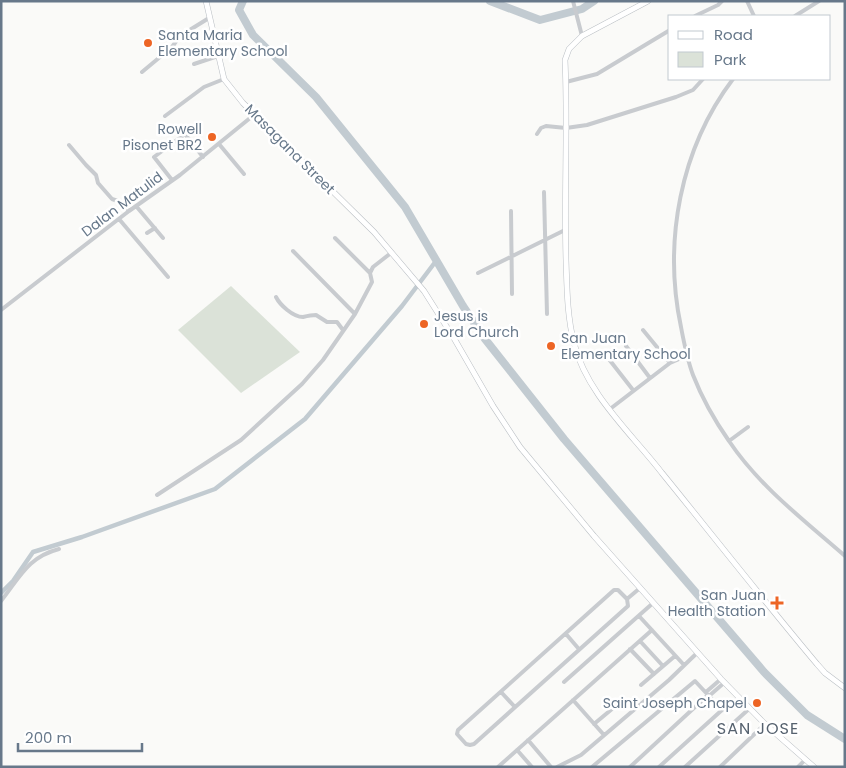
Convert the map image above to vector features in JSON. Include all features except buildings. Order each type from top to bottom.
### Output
[{"type":"street","name":"Masagana Street","points":[[206,1],[224,79],[235,94],[374,232],[412,276],[424,291],[455,340],[493,406],[520,447],[697,653],[765,724],[814,767]]},
{"type":"street","points":[[573,1],[582,36]]},
{"type":"street","points":[[648,1],[582,36],[569,49],[565,60],[566,230],[569,315],[574,345],[588,378],[598,395],[651,458],[749,584],[825,673],[845,688]]},
{"type":"street","points":[[697,15],[718,5],[722,1]]},
{"type":"street","points":[[747,1],[754,15]]},
{"type":"street","points":[[797,15],[819,1]]},
{"type":"street","points":[[142,72],[172,47],[180,36],[209,18]]},
{"type":"street","points":[[566,82],[597,74],[668,31]]},
{"type":"street","points":[[194,64],[218,56]]},
{"type":"street","points":[[165,116],[204,87],[224,79]]},
{"type":"street","points":[[537,134],[541,128],[546,126],[566,128],[587,125],[682,95],[694,90],[702,80]]},
{"type":"street","points":[[732,80],[712,113],[694,149],[683,185],[676,221],[674,292],[686,356],[693,376],[709,408],[729,441],[762,482],[845,556]]},
{"type":"street","name":"Dalan Matulid","points":[[1,310],[129,211],[203,157],[255,114]]},
{"type":"street","points":[[172,180],[154,157],[185,134],[203,157]]},
{"type":"street","points":[[69,144],[96,175],[98,183],[112,199],[121,202],[129,211]]},
{"type":"street","points":[[219,144],[244,174]]},
{"type":"street","points":[[544,192],[546,314]]},
{"type":"street","points":[[136,206],[163,238]]},
{"type":"street","points":[[510,212],[512,294]]},
{"type":"street","points":[[120,219],[168,277]]},
{"type":"street","points":[[147,233],[154,228]]},
{"type":"street","points":[[478,273],[566,230]]},
{"type":"street","points":[[157,494],[241,440],[302,384],[324,360],[355,314],[372,282],[370,273],[335,238]]},
{"type":"street","points":[[293,251],[355,314]]},
{"type":"street","points":[[370,273],[373,267],[391,253]]},
{"type":"street","points":[[276,296],[282,305],[297,316],[316,315],[327,322],[337,322],[343,330]]},
{"type":"street","points":[[643,330],[670,363]]},
{"type":"street","points":[[626,346],[650,378]]},
{"type":"street","points":[[610,409],[670,363],[686,356]]},
{"type":"street","points":[[608,358],[633,390]]},
{"type":"street","points":[[729,441],[748,427]]},
{"type":"street","points":[[1,601],[31,562],[47,552],[59,549]]},
{"type":"street","points":[[627,599],[640,588]]},
{"type":"street","points":[[614,590],[618,590],[627,599],[628,606],[578,648],[474,744],[466,744],[456,731],[566,634],[614,590]]},
{"type":"street","points":[[564,682],[653,603]]},
{"type":"street","points":[[639,616],[684,666]]},
{"type":"street","points":[[498,767],[652,630]]},
{"type":"street","points":[[566,634],[578,648]]},
{"type":"street","points":[[640,641],[663,666]]},
{"type":"street","points":[[630,649],[654,674]]},
{"type":"street","points":[[557,767],[581,755],[697,653]]},
{"type":"street","points":[[641,685],[676,656]]},
{"type":"street","points":[[630,767],[723,680]]},
{"type":"street","points":[[592,767],[696,681],[722,710],[659,767]]},
{"type":"street","points":[[501,692],[514,706]]},
{"type":"street","points":[[573,700],[604,735]]},
{"type":"street","points":[[594,724],[618,704]]},
{"type":"street","points":[[685,767],[750,708]]},
{"type":"street","points":[[720,767],[765,724]]},
{"type":"street","points":[[528,740],[551,767]]},
{"type":"street","points":[[517,750],[532,767]]},
{"type":"street","points":[[798,767],[805,760]]},
{"type":"green space","points":[[231,286],[300,352],[241,393],[178,330]]},
{"type":"waterway","points":[[243,1],[239,10],[253,35],[316,97],[405,207],[463,306],[485,339],[564,439],[764,672],[807,715],[845,739]]},
{"type":"waterway","points":[[490,1],[540,20],[582,9],[594,1]]},
{"type":"waterway","points":[[1,593],[13,581],[33,552],[82,537],[215,489],[305,419],[402,306],[436,261]]},
{"type":"place","name":"Santa Maria Elementary School","points":[[148,43]]},
{"type":"place","name":"Rowell Pisonet BR2","points":[[212,137]]},
{"type":"place","name":"Jesus is Lord Church","points":[[424,324]]},
{"type":"place","name":"San Juan Elementary School","points":[[551,346]]},
{"type":"place","name":"San Juan Health Station","points":[[777,603]]},
{"type":"place","name":"Saint Joseph Chapel","points":[[757,703]]},
{"type":"district","name":"SAN JOSE","points":[[758,728]]}]
